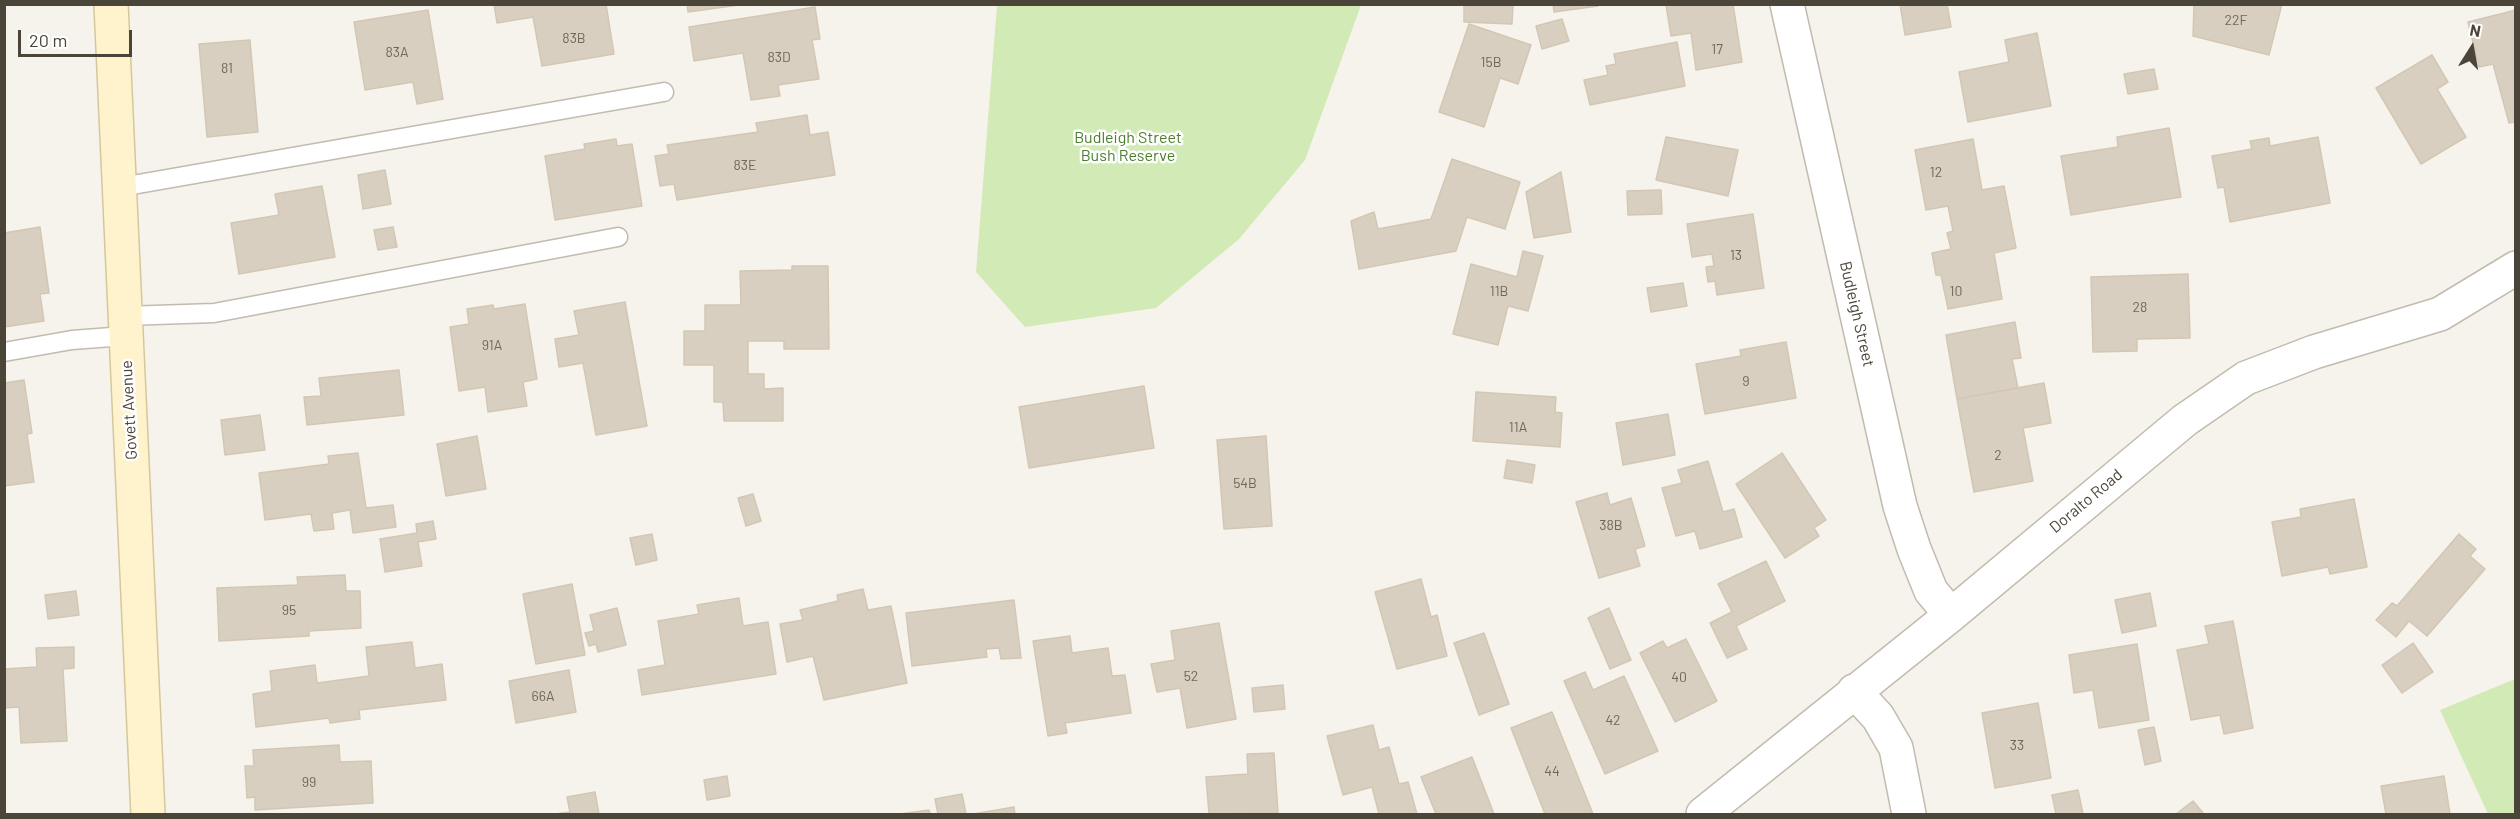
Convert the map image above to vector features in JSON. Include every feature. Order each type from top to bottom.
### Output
[{"type":"street","name":"Govett Avenue","points":[[111,4],[148,814]]},
{"type":"street","name":"Budleigh Street","points":[[1787,4],[1900,506],[1931,591],[1951,615]]},
{"type":"street","name":"Doralto Road","points":[[1703,814],[1951,615],[2159,441],[2246,378],[2314,352],[2440,314],[2516,268]]},
{"type":"street","points":[[1854,691],[1878,717],[1896,748],[1909,814]]},
{"type":"lane","points":[[121,188],[664,92]]},
{"type":"lane","points":[[4,352],[72,340],[125,326],[214,313],[618,237]]},
{"type":"green space","name":"Budleigh Street Bush Reserve","points":[[997,4],[1361,5],[1305,160],[1239,239],[1156,308],[1025,327],[976,272]]},
{"type":"green space","points":[[2515,679],[2515,814],[2488,814],[2440,710]]},
{"type":"building","points":[[494,4],[606,4],[614,54],[542,66],[533,17],[497,23]]},
{"type":"building","points":[[687,4],[746,4],[688,12]]},
{"type":"building","points":[[1464,4],[1513,4],[1512,24],[1464,22]]},
{"type":"building","points":[[1553,4],[1598,4],[1598,6],[1554,12]]},
{"type":"building","points":[[1733,4],[1742,62],[1696,70],[1691,33],[1671,36],[1666,5]]},
{"type":"building","points":[[1900,4],[1947,4],[1951,27],[1905,35]]},
{"type":"building","points":[[2194,4],[2282,4],[2269,55],[2193,36]]},
{"type":"building","points":[[815,7],[820,39],[812,40],[819,79],[778,85],[780,96],[751,100],[743,53],[694,61],[689,27]]},
{"type":"building","points":[[428,10],[443,99],[417,104],[413,82],[365,90],[354,22]]},
{"type":"building","points":[[2516,10],[2516,122],[2509,123],[2493,64],[2479,67],[2468,22]]},
{"type":"building","points":[[1562,19],[1569,41],[1542,49],[1536,26]]},
{"type":"building","points":[[1469,24],[1531,45],[1518,84],[1500,78],[1484,127],[1439,112]]},
{"type":"building","points":[[2037,33],[2051,106],[1968,122],[1959,72],[2009,62],[2005,40]]},
{"type":"building","points":[[250,40],[258,132],[207,137],[199,44]]},
{"type":"building","points":[[1677,42],[1685,86],[1590,105],[1584,80],[1608,75],[1606,66],[1616,64],[1614,54]]},
{"type":"building","points":[[2432,55],[2448,82],[2437,89],[2466,137],[2421,164],[2376,88]]},
{"type":"building","points":[[2154,69],[2158,89],[2128,94],[2124,74]]},
{"type":"building","points":[[807,115],[810,135],[828,132],[835,175],[677,200],[674,184],[660,186],[655,156],[669,154],[667,145],[758,132],[756,123]]},
{"type":"building","points":[[2169,128],[2181,197],[2071,215],[2061,156],[2118,147],[2117,137]]},
{"type":"building","points":[[1666,137],[1738,150],[1728,196],[1656,180]]},
{"type":"building","points":[[2318,137],[2330,203],[2230,222],[2224,187],[2218,188],[2212,156],[2252,149],[2250,141],[2269,138],[2270,146]]},
{"type":"building","points":[[616,139],[617,146],[632,144],[642,206],[555,220],[545,156],[585,149],[584,144]]},
{"type":"building","points":[[1973,139],[1982,190],[2004,186],[2016,248],[1994,253],[2002,299],[1948,309],[1941,275],[1936,275],[1932,253],[1951,249],[1947,233],[1953,231],[1948,206],[1926,210],[1915,150]]},
{"type":"building","points":[[1452,159],[1520,182],[1505,229],[1467,217],[1456,251],[1359,269],[1351,221],[1374,212],[1378,229],[1431,219]]},
{"type":"building","points":[[385,170],[391,204],[363,209],[358,175]]},
{"type":"building","points":[[1561,172],[1571,232],[1534,238],[1526,192]]},
{"type":"building","points":[[322,186],[335,257],[239,274],[231,223],[279,215],[275,194]]},
{"type":"building","points":[[1661,190],[1662,214],[1628,215],[1627,191]]},
{"type":"building","points":[[1753,214],[1764,288],[1717,295],[1715,281],[1708,282],[1706,267],[1714,266],[1712,254],[1692,257],[1687,224]]},
{"type":"building","points":[[40,227],[49,293],[40,294],[44,321],[4,327],[4,233]]},
{"type":"building","points":[[393,227],[397,247],[378,250],[374,230]]},
{"type":"building","points":[[1523,251],[1543,256],[1528,311],[1508,306],[1498,345],[1453,334],[1471,264],[1517,277]]},
{"type":"building","points":[[792,266],[828,266],[829,349],[784,349],[784,341],[748,341],[748,374],[764,374],[764,389],[783,388],[783,421],[724,421],[723,402],[714,402],[714,365],[684,365],[684,331],[705,331],[705,305],[741,305],[740,271],[792,270]]},
{"type":"building","points":[[2188,274],[2190,338],[2137,339],[2137,351],[2093,352],[2091,277]]},
{"type":"building","points":[[1683,283],[1687,306],[1651,312],[1647,288]]},
{"type":"building","points":[[625,302],[647,426],[596,435],[583,363],[559,367],[555,339],[579,335],[574,311]]},
{"type":"building","points":[[525,304],[537,379],[523,382],[527,406],[488,412],[485,387],[459,391],[450,327],[469,324],[467,309],[493,305],[494,309]]},
{"type":"building","points":[[2015,322],[2021,358],[2012,359],[2018,388],[1957,399],[1946,335]]},
{"type":"building","points":[[1786,342],[1796,398],[1705,414],[1696,364],[1741,356],[1740,350]]},
{"type":"building","points":[[399,370],[404,415],[307,425],[304,397],[321,396],[319,378]]},
{"type":"building","points":[[24,380],[32,433],[27,434],[34,482],[4,486],[4,383]]},
{"type":"building","points":[[2044,383],[2051,423],[2023,428],[2033,481],[1974,492],[1957,399]]},
{"type":"building","points":[[1144,386],[1154,448],[1029,468],[1019,407]]},
{"type":"building","points":[[1476,392],[1556,397],[1555,412],[1562,413],[1560,447],[1473,441]]},
{"type":"building","points":[[1668,414],[1675,455],[1623,465],[1616,423]]},
{"type":"building","points":[[260,415],[265,450],[225,455],[221,420]]},
{"type":"building","points":[[477,436],[486,489],[446,496],[437,444]]},
{"type":"building","points":[[1266,436],[1272,526],[1224,529],[1217,440]]},
{"type":"building","points":[[358,453],[366,508],[393,505],[396,527],[353,533],[350,510],[332,513],[334,529],[314,531],[311,514],[265,520],[259,473],[329,464],[328,456]]},
{"type":"building","points":[[1782,453],[1826,520],[1814,528],[1819,536],[1785,558],[1736,484]]},
{"type":"building","points":[[1507,460],[1535,465],[1532,483],[1504,478]]},
{"type":"building","points":[[1708,461],[1723,512],[1734,509],[1742,537],[1700,549],[1695,531],[1676,536],[1662,488],[1682,483],[1678,470]]},
{"type":"building","points":[[1607,493],[1610,505],[1631,498],[1645,546],[1635,549],[1640,566],[1599,578],[1576,502]]},
{"type":"building","points":[[753,494],[761,521],[746,526],[738,498]]},
{"type":"building","points":[[2354,499],[2367,567],[2330,574],[2328,567],[2282,576],[2272,522],[2301,517],[2300,509]]},
{"type":"building","points":[[433,521],[436,539],[418,542],[422,566],[385,572],[380,539],[417,533],[416,524]]},
{"type":"building","points":[[652,534],[657,560],[636,565],[630,538]]},
{"type":"building","points":[[2459,534],[2476,549],[2470,556],[2485,569],[2427,636],[2409,621],[2396,637],[2376,620],[2392,603],[2397,606]]},
{"type":"building","points":[[1766,561],[1785,601],[1736,626],[1747,649],[1727,658],[1710,623],[1732,612],[1718,584]]},
{"type":"building","points":[[345,575],[346,591],[360,591],[361,628],[309,631],[309,636],[219,641],[217,588],[298,585],[297,577]]},
{"type":"building","points":[[1421,579],[1431,617],[1437,615],[1447,656],[1397,669],[1375,592]]},
{"type":"building","points":[[572,584],[585,655],[536,664],[523,594]]},
{"type":"building","points":[[863,589],[868,610],[891,606],[907,683],[824,700],[813,656],[787,662],[780,624],[803,620],[800,610],[838,601],[837,595]]},
{"type":"building","points":[[76,591],[79,615],[48,619],[45,595]]},
{"type":"building","points":[[2150,593],[2156,626],[2122,633],[2115,600]]},
{"type":"building","points":[[739,598],[743,626],[768,622],[776,674],[642,695],[638,670],[665,665],[658,621],[699,614],[697,605]]},
{"type":"building","points":[[1014,600],[1021,658],[1001,659],[999,648],[986,649],[987,657],[912,666],[906,613]]},
{"type":"building","points":[[617,608],[626,645],[598,652],[596,644],[589,646],[585,633],[594,631],[590,615]]},
{"type":"building","points":[[1609,608],[1631,660],[1610,669],[1588,618]]},
{"type":"building","points":[[2233,621],[2253,728],[2224,734],[2220,715],[2191,720],[2177,650],[2209,644],[2205,626]]},
{"type":"building","points":[[1219,623],[1236,719],[1187,728],[1180,688],[1157,692],[1151,664],[1175,660],[1171,631]]},
{"type":"building","points":[[1484,633],[1509,704],[1479,715],[1454,643]]},
{"type":"building","points":[[1070,636],[1072,653],[1108,648],[1112,676],[1125,675],[1131,713],[1065,723],[1067,733],[1048,736],[1033,641]]},
{"type":"building","points":[[1686,639],[1717,701],[1675,722],[1640,653],[1663,641],[1667,648]]},
{"type":"building","points":[[412,642],[415,668],[442,664],[446,700],[359,710],[360,719],[330,723],[329,718],[256,727],[253,694],[272,691],[270,671],[315,665],[317,683],[369,676],[366,647]]},
{"type":"building","points":[[2413,643],[2433,672],[2402,693],[2382,665]]},
{"type":"building","points":[[2137,644],[2149,720],[2099,728],[2093,690],[2074,693],[2069,655]]},
{"type":"building","points":[[74,647],[74,668],[63,669],[67,741],[21,743],[19,707],[4,708],[4,669],[37,667],[36,648]]},
{"type":"building","points":[[569,670],[576,712],[516,723],[509,681]]},
{"type":"building","points":[[1585,672],[1593,690],[1624,676],[1658,751],[1605,774],[1564,681]]},
{"type":"building","points":[[1283,685],[1285,709],[1254,712],[1252,688]]},
{"type":"building","points":[[2038,703],[2051,778],[1995,788],[1982,713]]},
{"type":"building","points":[[1552,712],[1593,814],[1545,814],[1511,728]]},
{"type":"building","points":[[1373,725],[1379,750],[1389,747],[1399,784],[1408,782],[1417,814],[1379,814],[1372,787],[1343,795],[1327,736]]},
{"type":"building","points":[[2154,727],[2161,761],[2145,765],[2138,730]]},
{"type":"building","points":[[339,745],[340,762],[371,761],[373,803],[255,810],[255,797],[247,798],[245,766],[254,766],[253,750]]},
{"type":"building","points":[[1274,753],[1278,813],[1209,814],[1206,777],[1248,774],[1247,754]]},
{"type":"building","points":[[1472,757],[1494,814],[1436,814],[1421,777]]},
{"type":"building","points":[[727,776],[730,796],[707,800],[704,780]]},
{"type":"building","points":[[2444,776],[2450,814],[2386,814],[2381,786]]},
{"type":"building","points":[[2078,790],[2083,814],[2056,814],[2052,795]]},
{"type":"building","points":[[595,792],[599,814],[555,814],[570,812],[567,797]]},
{"type":"building","points":[[962,794],[966,814],[938,814],[935,799]]},
{"type":"building","points":[[2193,801],[2204,814],[2176,814]]},
{"type":"building","points":[[1014,807],[1015,814],[973,814]]},
{"type":"building","points":[[929,810],[930,814],[900,814]]}]
